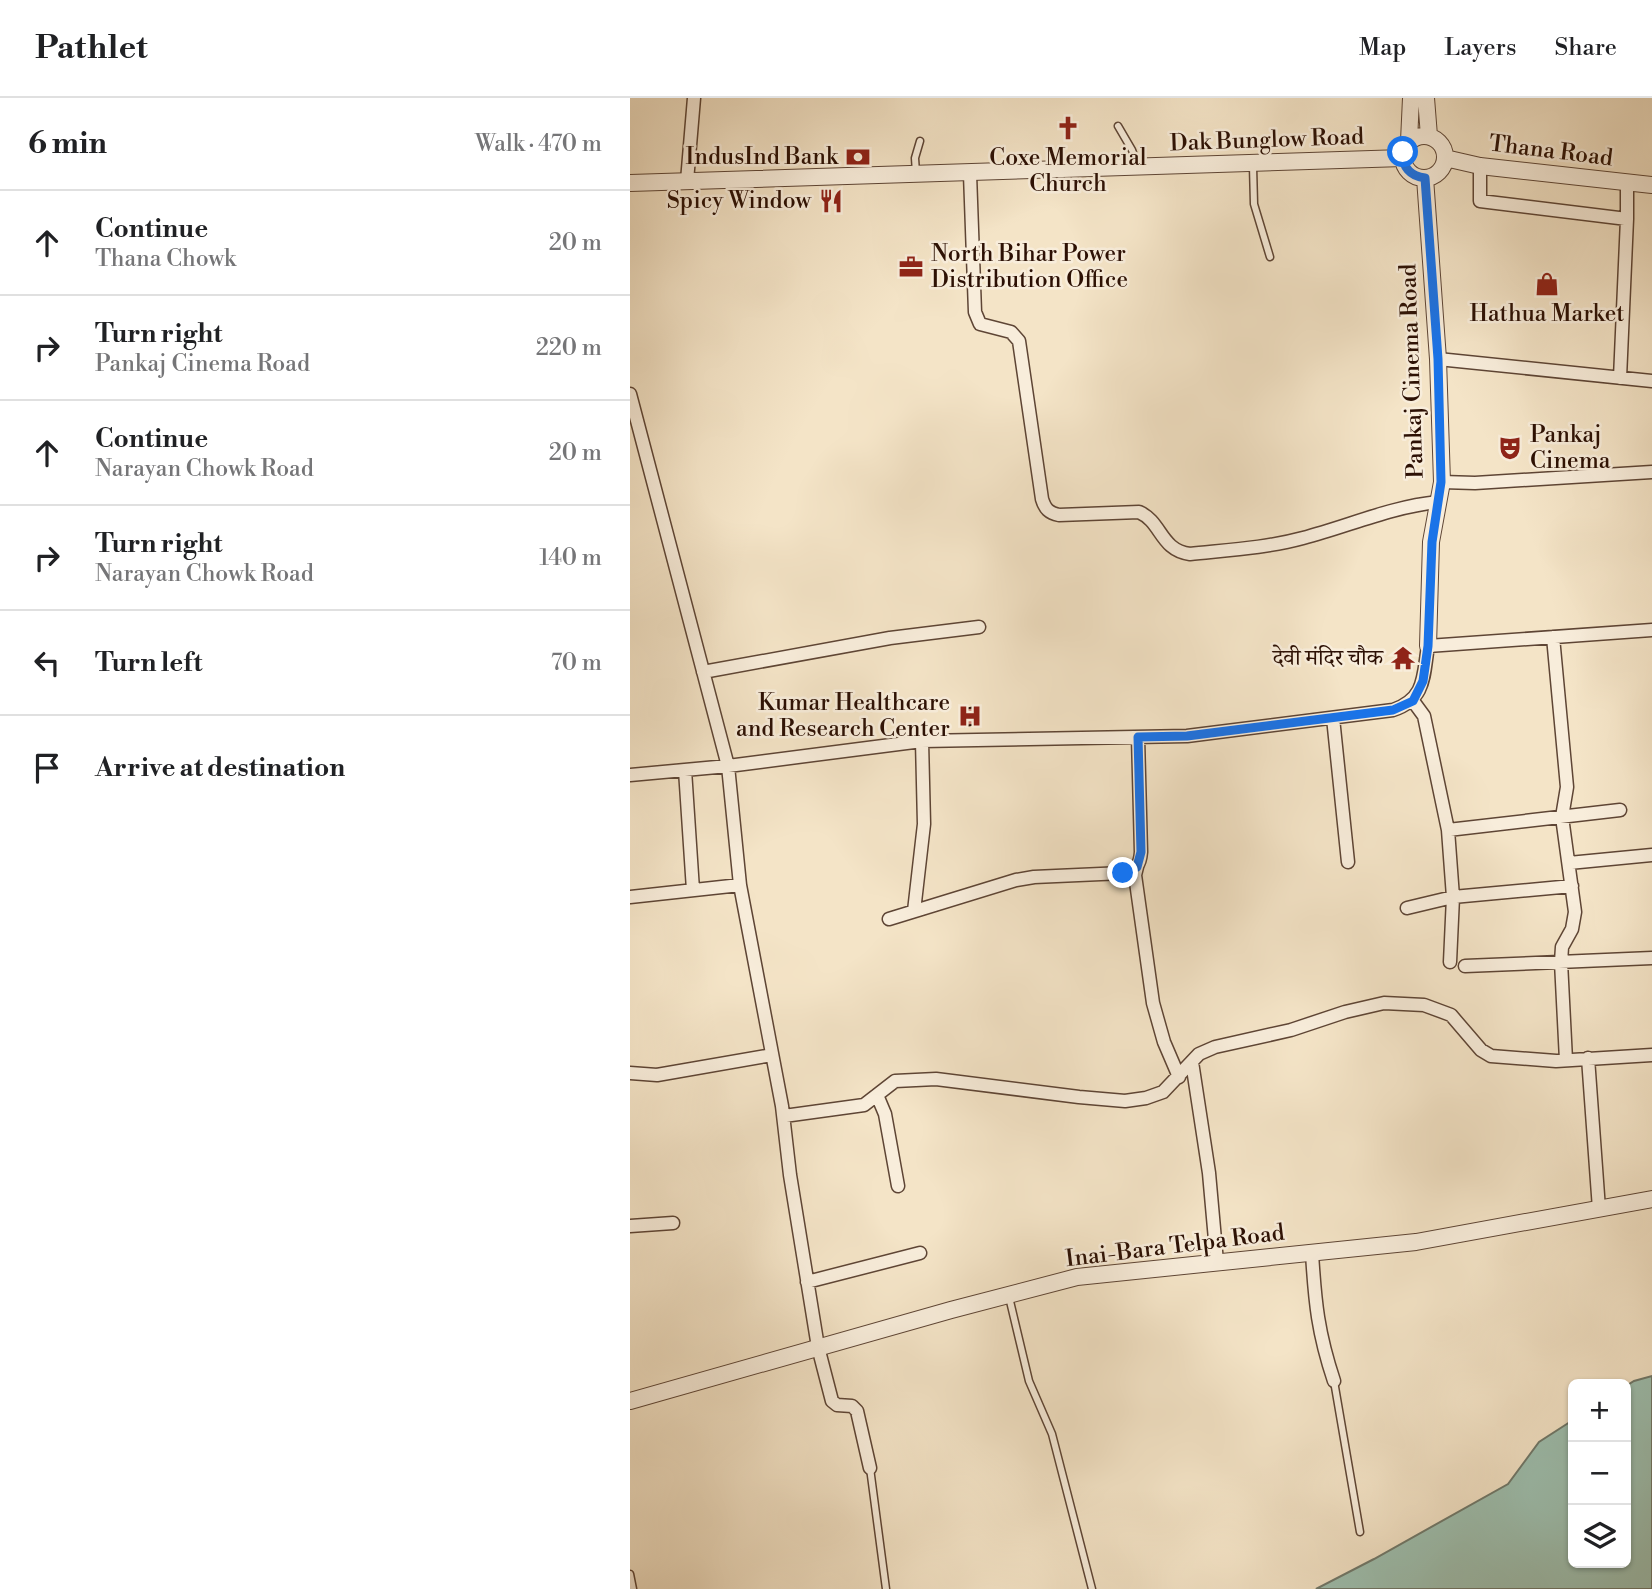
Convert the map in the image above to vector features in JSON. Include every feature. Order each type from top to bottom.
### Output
[{"type":"street","points":[[687,181],[694,98]]},
{"type":"street","points":[[1409,141],[1416,137],[1429,136],[1441,144],[1445,158],[1441,170],[1425,178],[1412,174],[1404,164],[1403,152],[1409,141],[1411,98]]},
{"type":"street","points":[[1426,98],[1429,136]]},
{"type":"street","name":"Dak Bunglow Road","points":[[630,183],[1403,158]]},
{"type":"street","name":"Thana Road","points":[[1445,158],[1480,166],[1652,185]]},
{"type":"street","points":[[1480,166],[1480,201],[1627,219]]},
{"type":"street","points":[[970,174],[975,312],[980,324],[1011,332],[1019,341],[1042,499],[1047,510],[1059,515],[1139,512],[1148,517],[1169,546],[1180,553],[1190,554],[1268,545],[1302,538],[1396,508],[1438,502]]},
{"type":"street","name":"Pankaj Cinema Road","points":[[1425,178],[1438,359],[1441,482],[1432,542],[1428,646]]},
{"type":"street","points":[[1620,378],[1627,183]]},
{"type":"street","points":[[1438,359],[1652,381]]},
{"type":"street","points":[[630,394],[728,766],[740,885],[784,1116],[818,1347],[832,1401],[837,1405],[854,1406],[856,1410],[870,1468]]},
{"type":"street","points":[[1441,482],[1652,474]]},
{"type":"street","points":[[703,672],[890,638],[979,627]]},
{"type":"street","points":[[630,775],[728,766],[922,741],[1187,736],[1393,710],[1413,701],[1423,681],[1428,646],[1652,630]]},
{"type":"street","points":[[1553,637],[1567,787],[1562,817],[1574,921],[1562,947],[1561,962],[1566,1060]]},
{"type":"street","points":[[1413,701],[1424,716],[1448,830],[1453,897],[1450,962]]},
{"type":"street","points":[[1333,718],[1348,862]]},
{"type":"street","points":[[1138,737],[1141,852],[1135,874],[1153,1003],[1164,1042],[1179,1077]]},
{"type":"street","points":[[914,911],[924,824],[922,741]]},
{"type":"street","points":[[685,770],[693,890]]},
{"type":"street","points":[[1448,830],[1620,810]]},
{"type":"street","points":[[1569,863],[1652,855]]},
{"type":"street","points":[[889,919],[1016,880],[1123,873],[1137,867]]},
{"type":"street","points":[[630,897],[740,885]]},
{"type":"street","points":[[1407,908],[1453,897],[1572,886]]},
{"type":"street","points":[[1465,966],[1652,958]]},
{"type":"street","points":[[784,1116],[864,1105],[895,1082],[936,1079],[1125,1101],[1146,1098],[1163,1093],[1199,1054],[1214,1047],[1291,1030],[1345,1012],[1384,1003],[1424,1005],[1451,1016],[1481,1050],[1491,1056],[1507,1059],[1566,1060],[1652,1055]]},
{"type":"street","points":[[630,1073],[657,1075],[772,1055]]},
{"type":"street","points":[[1588,1058],[1599,1209]]},
{"type":"street","points":[[1192,1062],[1209,1173],[1217,1262]]},
{"type":"street","points":[[877,1095],[885,1114],[898,1186]]},
{"type":"street","name":"Inai-Bara Telpa Road","points":[[630,1401],[1077,1277],[1416,1242],[1652,1199]]},
{"type":"street","points":[[630,1226],[673,1223]]},
{"type":"street","points":[[807,1282],[920,1253]]},
{"type":"street","points":[[1312,1253],[1315,1310],[1321,1344],[1334,1381]]},
{"type":"lane","points":[[1118,125],[1139,168]]},
{"type":"lane","points":[[916,175],[915,158],[920,141]]},
{"type":"lane","points":[[1253,164],[1254,204],[1270,257]]},
{"type":"lane","points":[[1009,1295],[1029,1381],[1052,1434],[1092,1589]]},
{"type":"lane","points":[[1334,1381],[1360,1532]]},
{"type":"lane","points":[[870,1468],[886,1589]]},
{"type":"lane","points":[[630,1574],[633,1589]]},
{"type":"shaded area","points":[[1652,1376],[1652,1589],[1316,1589],[1508,1484],[1539,1442],[1568,1423],[1568,1568],[1631,1568],[1631,1383]]},
{"type":"building","points":[[976,707],[978,724],[965,726],[963,709]]},
{"type":"place","name":"Coxe Memorial Church","points":[[1068,128]]},
{"type":"place","name":"IndusInd Bank","points":[[858,157]]},
{"type":"place","name":"Spicy Window","points":[[831,201]]},
{"type":"place","name":"North Bihar Power Distribution Office","points":[[911,267]]},
{"type":"place","name":"Hathua Market","points":[[1547,284]]},
{"type":"place","name":"Pankaj Cinema","points":[[1510,448]]},
{"type":"place","name":"देवी मंदिर चौक","points":[[1403,658]]},
{"type":"place","name":"Kumar Healthcare and Research Center","points":[[970,716]]},
{"type":"route","points":[[1123,873],[1137,867],[1141,852],[1138,737],[1187,736],[1393,710],[1413,701],[1419,692],[1428,646],[1432,542],[1441,482],[1440,413],[1425,178],[1408,170],[1404,164],[1403,152]]}]
